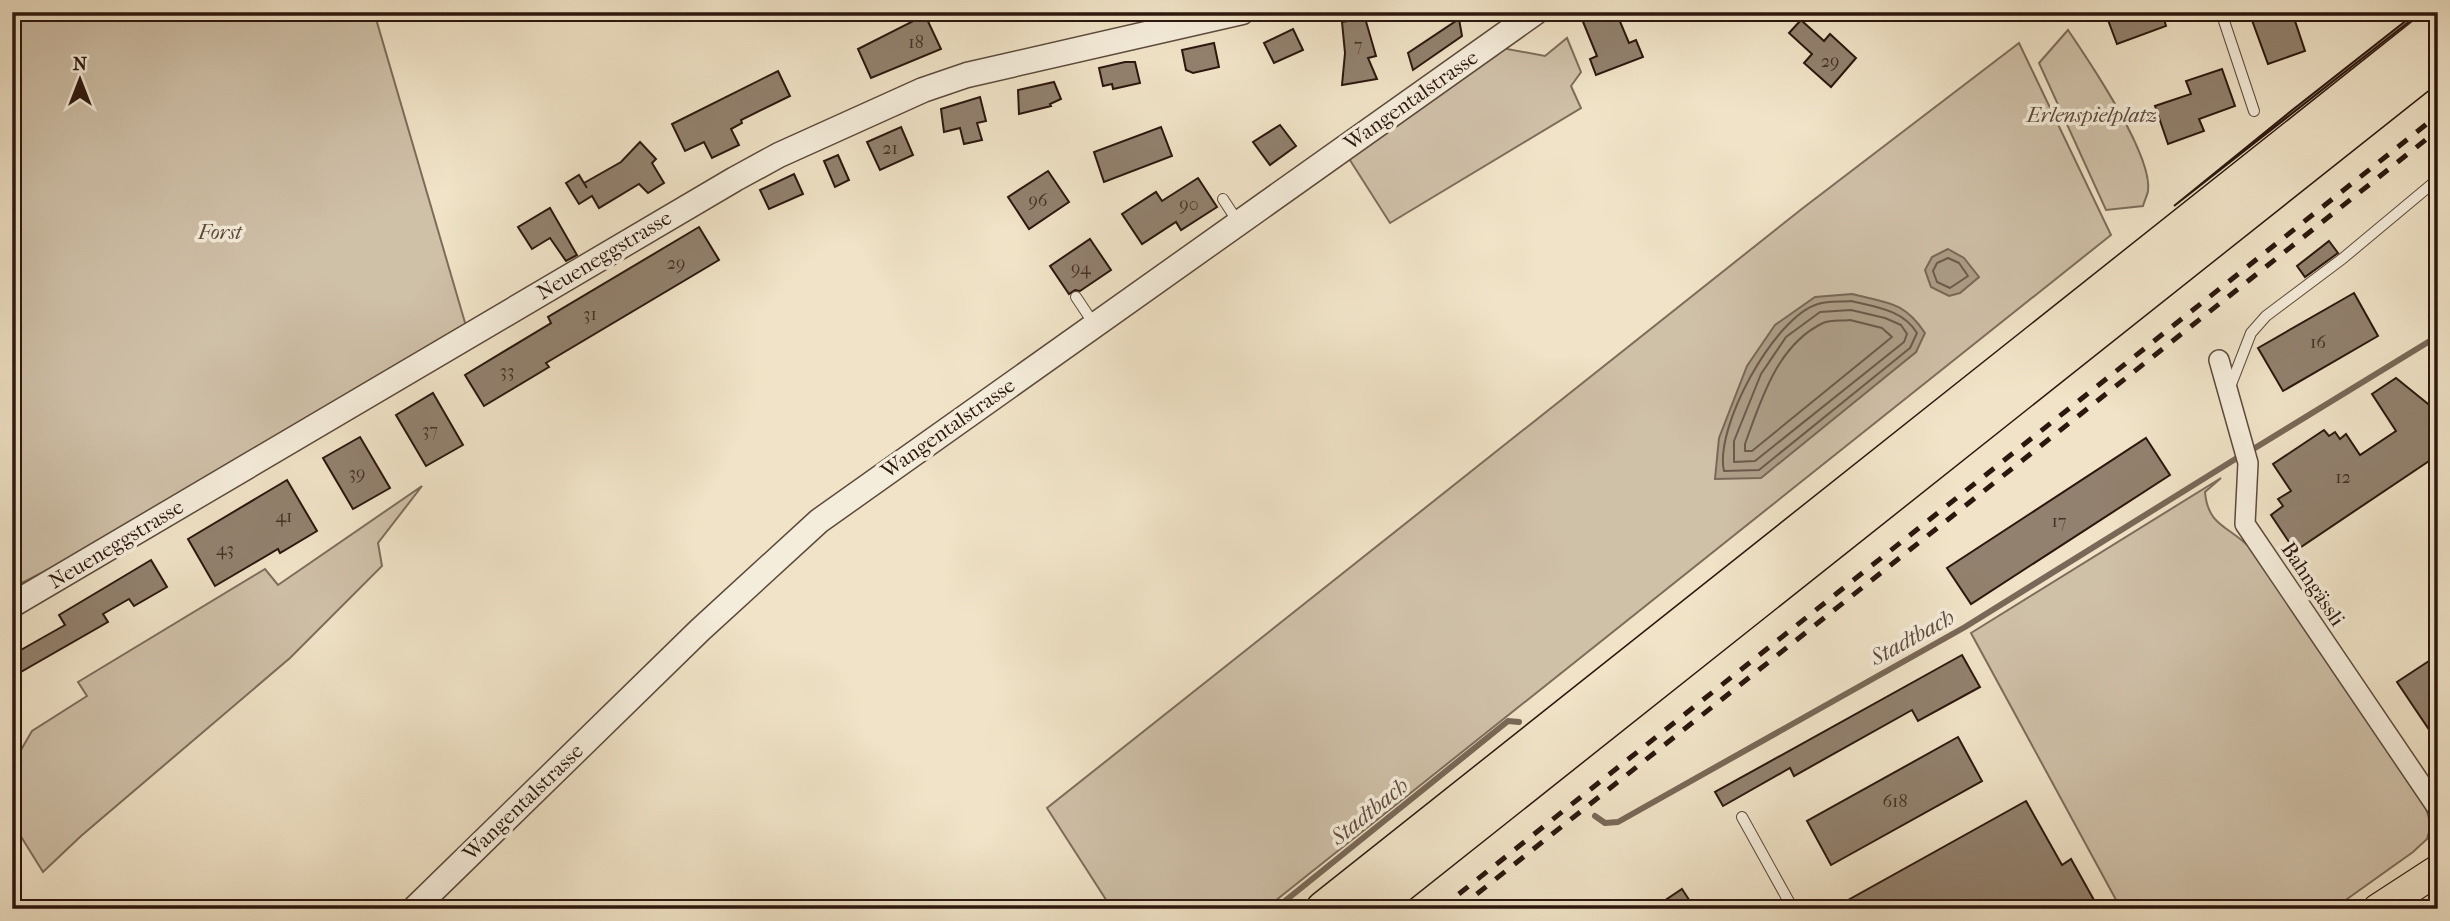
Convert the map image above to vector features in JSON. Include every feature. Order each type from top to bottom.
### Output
[{"type":"highway","points":[[1324,909],[2438,24]]},
{"type":"highway","points":[[1369,909],[2438,60]]},
{"type":"main road","points":[[2378,909],[2438,870]]},
{"type":"street","name":"Neueneggstrasse","points":[[12,606],[779,155],[923,90],[967,75],[1242,12]]},
{"type":"street","name":"Wangentalstrasse","points":[[414,909],[780,553],[861,490],[1536,12]]},
{"type":"street","name":"Bahngässli","points":[[2219,360],[2248,463],[2245,524],[2438,809]]},
{"type":"lane","points":[[2224,12],[2224,21],[2254,111]]},
{"type":"lane","points":[[2229,388],[2251,332],[2266,316],[2342,259],[2438,179]]},
{"type":"lane","points":[[1223,199],[1239,222]]},
{"type":"lane","points":[[1076,297],[1095,325]]},
{"type":"lane","points":[[1742,817],[1793,909]]},
{"type":"green space","name":"Forst","points":[[12,12],[374,12],[466,326],[153,516],[12,588]]},
{"type":"green space","name":"Erlenspielplatz","points":[[2068,30],[2118,109],[2141,155],[2148,191],[2143,206],[2106,210],[2039,63]]},
{"type":"green space","points":[[1567,38],[1581,72],[1571,86],[1581,108],[1390,223],[1348,157],[1502,48],[1545,56]]},
{"type":"green space","points":[[2019,43],[2111,235],[1265,909],[1112,909],[1047,808],[1803,208]],"holes":[[[1815,297],[1916,352],[1878,381]]]},
{"type":"green space","points":[[2221,478],[2205,492],[2211,513],[2222,526],[2252,550],[2426,808],[2431,825],[2427,839],[2413,852],[2333,909],[2121,909],[1971,633]]},
{"type":"green space","points":[[422,486],[378,543],[382,566],[290,658],[81,836],[43,872],[12,822],[12,758],[18,755],[32,731],[87,696],[78,682],[265,569],[278,585]]},
{"type":"water","points":[[1948,249],[1964,258],[1979,277],[1960,293],[1949,296],[1931,287],[1925,270],[1932,257]]},
{"type":"water","points":[[1852,294],[1894,305],[1910,315],[1925,333],[1916,352],[1761,478],[1715,479],[1719,438],[1747,366],[1775,325],[1815,297]]},
{"type":"building","points":[[1579,12],[1616,12],[1629,43],[1636,40],[1643,57],[1596,75],[1590,59],[1597,56]]},
{"type":"building","points":[[2105,12],[2162,12],[2166,26],[2117,44]]},
{"type":"building","points":[[2249,12],[2292,12],[2305,51],[2268,64]]},
{"type":"building","points":[[925,15],[941,49],[871,78],[858,49]]},
{"type":"building","points":[[1365,18],[1376,56],[1368,58],[1377,79],[1342,85],[1345,53],[1342,22]]},
{"type":"building","points":[[1459,19],[1462,36],[1413,70],[1408,53]]},
{"type":"building","points":[[2408,19],[2410,21],[2174,206],[2291,111]]},
{"type":"building","points":[[1801,20],[1824,41],[1830,34],[1856,58],[1831,87],[1804,63],[1812,54],[1789,33]]},
{"type":"building","points":[[1293,29],[1303,50],[1274,63],[1264,43]]},
{"type":"building","points":[[1214,43],[1219,67],[1193,73],[1186,70],[1182,50]]},
{"type":"building","points":[[1135,62],[1140,83],[1113,89],[1112,84],[1103,86],[1099,68]]},
{"type":"building","points":[[2222,69],[2235,106],[2199,119],[2204,131],[2168,144],[2155,106],[2191,94],[2186,81]]},
{"type":"building","points":[[778,71],[790,96],[741,120],[742,123],[731,129],[739,145],[712,158],[704,142],[685,151],[672,124]]},
{"type":"building","points":[[1054,82],[1061,99],[1050,104],[1051,106],[1019,114],[1018,90]]},
{"type":"building","points":[[980,97],[986,121],[977,123],[982,140],[964,144],[960,128],[944,132],[941,109]]},
{"type":"building","points":[[1280,125],[1296,146],[1270,165],[1253,142]]},
{"type":"building","points":[[901,127],[913,155],[880,170],[867,142]]},
{"type":"building","points":[[1161,127],[1172,156],[1104,182],[1094,152]]},
{"type":"building","points":[[640,142],[656,159],[652,163],[664,183],[648,193],[639,184],[599,208],[592,196],[579,204],[566,183],[579,175],[587,188],[584,183],[621,162]]},
{"type":"building","points":[[838,155],[849,180],[835,187],[824,161]]},
{"type":"building","points":[[1048,171],[1069,202],[1029,229],[1008,197]]},
{"type":"building","points":[[794,174],[803,194],[769,209],[760,190]]},
{"type":"building","points":[[1198,178],[1217,207],[1181,230],[1176,222],[1142,244],[1122,214],[1156,192],[1162,201]]},
{"type":"building","points":[[550,208],[577,255],[566,261],[550,238],[532,249],[518,227]]},
{"type":"building","points":[[699,227],[719,260],[546,363],[549,367],[484,406],[465,375],[551,323],[548,317]]},
{"type":"building","points":[[1090,239],[1111,270],[1080,291],[1075,290],[1069,294],[1050,266]]},
{"type":"building","points":[[2329,241],[2338,253],[2305,277],[2297,266]]},
{"type":"building","points":[[2354,293],[2378,336],[2283,391],[2258,348]]},
{"type":"building","points":[[2396,378],[2438,412],[2438,455],[2295,551],[2271,515],[2283,506],[2278,499],[2291,491],[2273,464],[2324,430],[2329,436],[2335,432],[2340,439],[2346,434],[2360,455],[2396,431],[2372,394]]},
{"type":"building","points":[[433,393],[463,445],[426,466],[396,415]]},
{"type":"building","points":[[360,437],[390,488],[353,509],[323,458]]},
{"type":"building","points":[[2146,438],[2170,475],[1971,604],[1947,568]]},
{"type":"building","points":[[287,480],[317,531],[280,553],[278,549],[215,586],[188,539]]},
{"type":"building","points":[[151,560],[167,587],[134,606],[129,599],[103,614],[108,622],[12,677],[12,655],[65,625],[59,615]]},
{"type":"building","points":[[1962,655],[1980,687],[1918,721],[1912,710],[1794,776],[1790,768],[1723,806],[1715,792]]},
{"type":"building","points":[[2438,655],[2438,743],[2397,682]]},
{"type":"building","points":[[1958,737],[1982,781],[1831,865],[1807,821]]},
{"type":"building","points":[[2026,801],[2062,865],[2071,859],[2099,909],[1832,909]]},
{"type":"building","points":[[1682,889],[1695,909],[1652,909]]},
{"type":"waterway","name":"Stadtbach","points":[[2255,448],[2438,336]]},
{"type":"waterway","name":"Stadtbach","points":[[1595,816],[1605,823],[1618,822],[1965,627],[2237,458]]},
{"type":"waterway","name":"Stadtbach","points":[[1275,909],[1508,721],[1519,722]]},
{"type":"railway","points":[[1440,909],[2438,115]]},
{"type":"railway","points":[[1458,909],[2438,130]]}]
